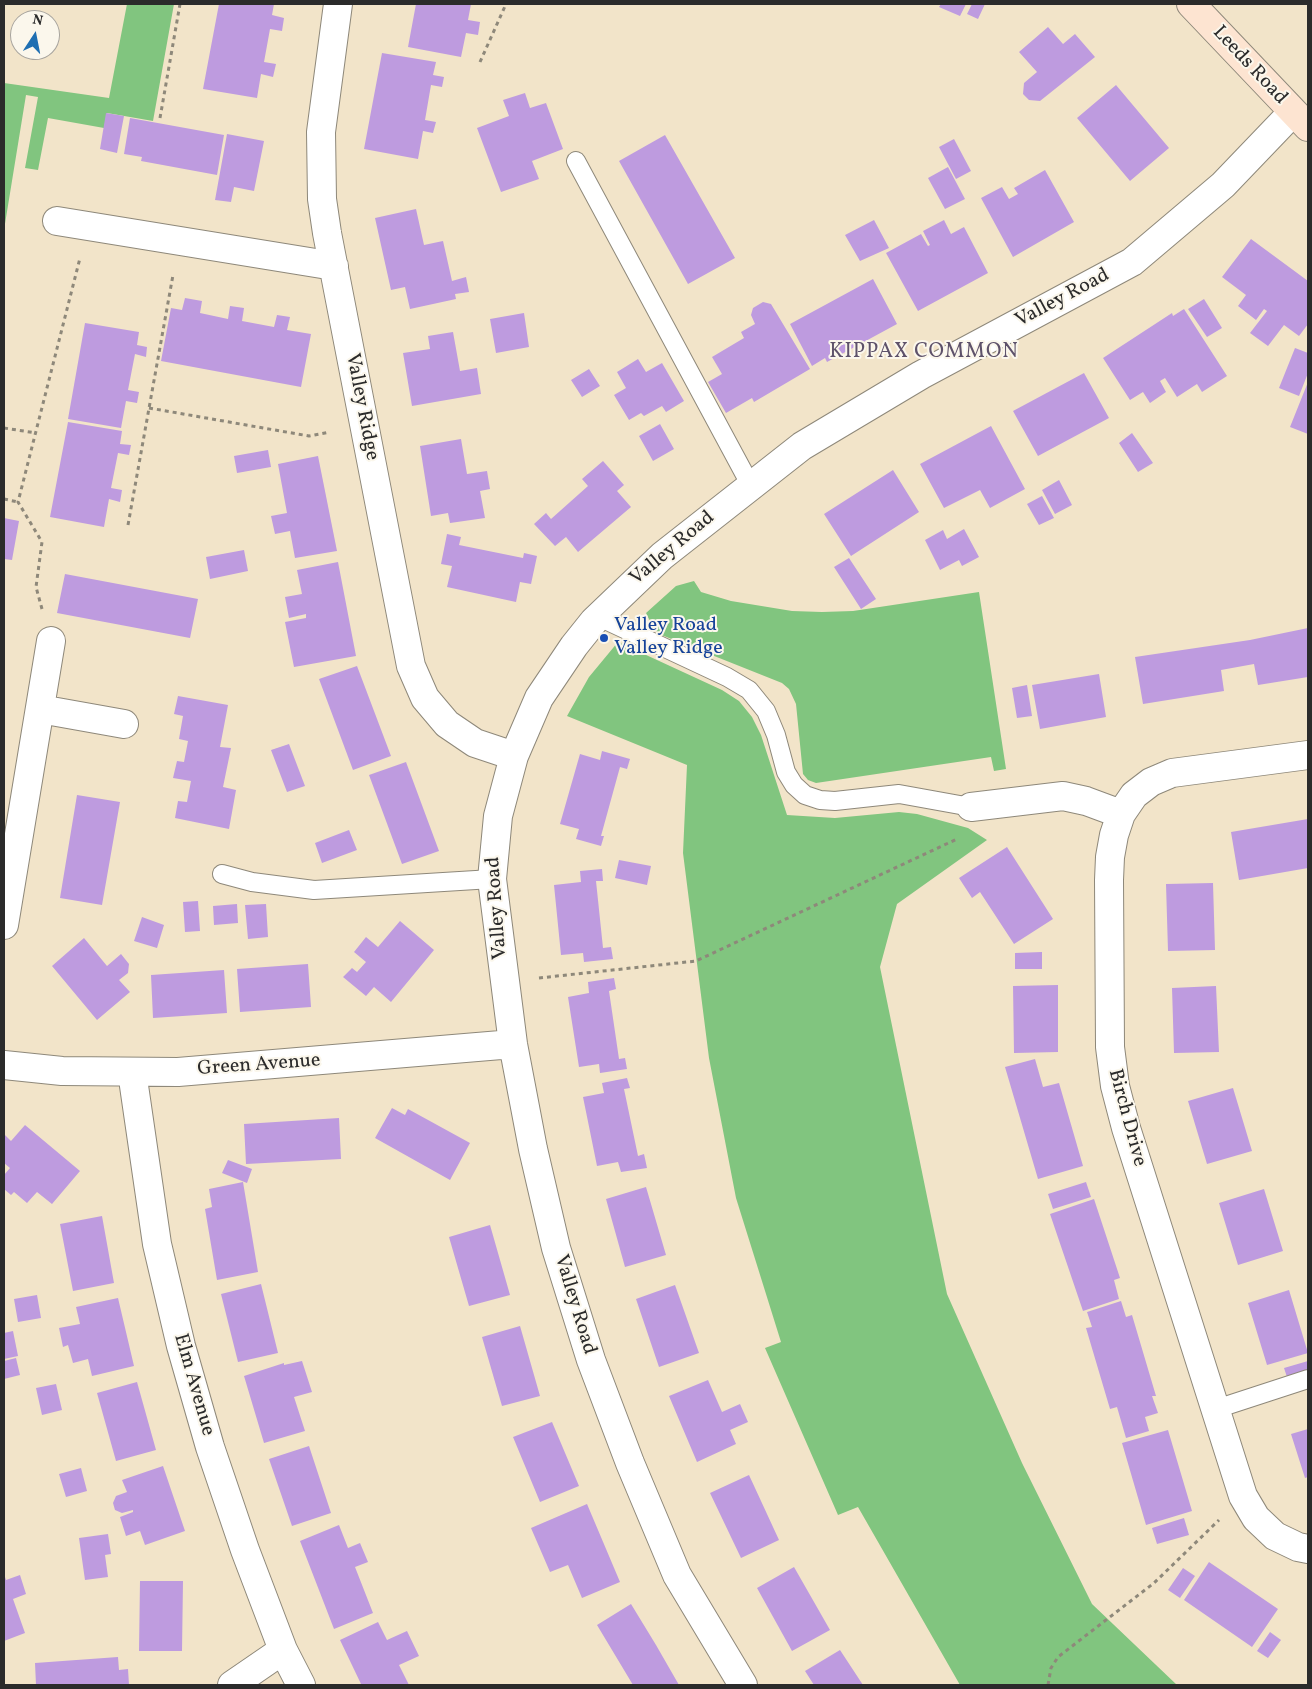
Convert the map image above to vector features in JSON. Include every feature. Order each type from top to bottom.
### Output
[{"type":"main road","name":"Leeds Road","points":[[1191,4],[1300,120]]},
{"type":"street","name":"Valley Ridge","points":[[338,4],[325,98],[320,165],[322,199],[411,666],[425,698],[447,724],[475,743],[514,756]]},
{"type":"street","name":"Valley Road","points":[[743,1685],[677,1575],[630,1463],[591,1360],[556,1248],[533,1149],[513,1044],[492,879],[498,816],[514,756],[536,705],[556,671],[599,617],[662,556],[802,446],[912,380],[1132,262],[1300,120]]},
{"type":"street","points":[[57,221],[334,266]]},
{"type":"street","points":[[4,925],[52,641]]},
{"type":"street","points":[[40,709],[124,724]]},
{"type":"street","name":"Birch Drive","points":[[1308,755],[1172,773],[1151,782],[1134,796],[1121,814],[1114,835],[1109,872],[1110,1047],[1115,1086],[1243,1496],[1256,1518],[1275,1536],[1298,1547],[1308,1549]]},
{"type":"street","points":[[971,808],[1063,796],[1086,801],[1121,814]]},
{"type":"street","name":"Green Avenue","points":[[4,1065],[62,1071],[132,1072],[229,1069],[513,1044]]},
{"type":"street","name":"Elm Avenue","points":[[132,1072],[157,1244],[180,1346],[213,1456],[245,1550],[284,1650],[302,1685]]},
{"type":"street","points":[[232,1685],[284,1650]]},
{"type":"lane","points":[[576,161],[751,486]]},
{"type":"lane","points":[[599,617],[727,677],[749,690],[766,710],[776,735],[786,772],[794,785],[805,795],[820,800],[835,800],[899,794],[971,808]]},
{"type":"lane","points":[[222,874],[275,886],[314,890],[492,879]]},
{"type":"lane","points":[[1216,1409],[1308,1379]]},
{"type":"path","points":[[160,118],[180,4]]},
{"type":"path","points":[[480,62],[506,4]]},
{"type":"path","points":[[52,641],[36,587],[42,542],[18,502],[89,226]]},
{"type":"path","points":[[128,525],[179,240]]},
{"type":"path","points":[[149,408],[309,436],[365,425]]},
{"type":"path","points":[[4,428],[36,433]]},
{"type":"path","points":[[4,499],[18,502]]},
{"type":"path","points":[[504,982],[696,961],[963,836]]},
{"type":"path","points":[[1048,1685],[1051,1668],[1058,1657],[1154,1583],[1243,1496]]},
{"type":"green space","points":[[127,4],[174,4],[153,121],[107,113],[104,128],[48,118],[38,170],[25,168],[38,97],[26,95],[4,230],[4,83],[109,98]]},
{"type":"green space","points":[[694,581],[701,592],[731,601],[792,611],[853,611],[979,592],[1006,769],[994,771],[991,757],[816,783],[808,780],[803,774],[796,704],[789,689],[782,683],[659,634],[653,627],[646,613],[676,586]]},
{"type":"green space","points":[[618,642],[722,690],[739,701],[752,717],[761,735],[787,815],[835,818],[899,812],[917,814],[968,828],[987,840],[897,904],[880,967],[947,1294],[1022,1463],[1092,1604],[1177,1685],[960,1685],[858,1507],[838,1515],[765,1348],[781,1342],[736,1198],[709,1058],[683,853],[687,765],[567,716],[589,677]]},
{"type":"building","points":[[219,4],[274,4],[272,15],[284,18],[282,31],[270,29],[264,62],[276,64],[273,77],[261,74],[257,98],[203,89]]},
{"type":"building","points":[[416,4],[471,4],[468,20],[480,22],[478,35],[466,33],[461,57],[408,47]]},
{"type":"building","points":[[941,4],[966,4],[960,16],[939,7]]},
{"type":"building","points":[[972,4],[985,4],[978,19],[967,14]]},
{"type":"building","points":[[1048,27],[1063,44],[1075,34],[1095,57],[1040,101],[1029,100],[1023,94],[1024,83],[1037,72],[1019,52]]},
{"type":"building","points":[[382,53],[436,62],[433,75],[444,77],[442,87],[431,85],[425,120],[436,122],[433,133],[423,131],[418,159],[364,149]]},
{"type":"building","points":[[1116,85],[1169,148],[1130,181],[1077,118]]},
{"type":"building","points":[[525,93],[530,108],[546,103],[563,149],[532,161],[539,179],[501,192],[477,128],[509,116],[503,100]]},
{"type":"building","points":[[106,113],[124,116],[117,153],[100,149]]},
{"type":"building","points":[[130,118],[224,135],[217,175],[141,161],[142,157],[124,154]]},
{"type":"building","points":[[227,134],[264,141],[254,191],[234,187],[231,202],[215,200]]},
{"type":"building","points":[[665,135],[735,258],[688,284],[619,161]]},
{"type":"building","points":[[954,139],[971,171],[956,179],[939,147]]},
{"type":"building","points":[[948,167],[965,199],[945,209],[928,178]]},
{"type":"building","points":[[1045,170],[1074,222],[1013,257],[981,198],[1002,187],[1009,199],[1018,194],[1014,188]]},
{"type":"building","points":[[416,209],[424,245],[443,241],[452,281],[466,277],[469,292],[455,294],[456,299],[410,309],[405,287],[391,290],[375,218]]},
{"type":"building","points":[[874,220],[889,248],[860,261],[845,235]]},
{"type":"building","points":[[944,220],[951,234],[964,227],[988,273],[918,311],[886,253],[921,234],[928,246],[930,245],[923,231]]},
{"type":"building","points":[[1251,239],[1308,281],[1308,324],[1299,336],[1284,325],[1268,346],[1250,333],[1267,311],[1264,309],[1256,320],[1238,306],[1246,295],[1222,277]]},
{"type":"building","points":[[873,279],[897,324],[827,362],[825,358],[812,366],[790,324]]},
{"type":"building","points":[[185,298],[202,301],[200,313],[228,319],[230,306],[244,308],[242,321],[274,327],[277,315],[290,317],[287,330],[311,334],[301,387],[161,361],[171,308],[182,310]]},
{"type":"building","points":[[1204,299],[1222,328],[1207,337],[1188,309]]},
{"type":"building","points":[[763,302],[771,304],[810,369],[754,402],[752,398],[726,413],[708,382],[722,374],[712,357],[744,338],[741,332],[755,324],[751,315],[753,308]]},
{"type":"building","points":[[1184,309],[1227,376],[1202,392],[1197,384],[1177,397],[1165,378],[1160,381],[1166,392],[1150,403],[1143,392],[1130,400],[1103,358],[1172,313],[1173,316]]},
{"type":"building","points":[[524,313],[529,347],[496,353],[490,319]]},
{"type":"building","points":[[85,323],[139,332],[137,345],[147,347],[146,357],[135,354],[128,390],[139,392],[137,403],[126,401],[121,428],[68,419]]},
{"type":"building","points":[[453,332],[460,371],[477,368],[481,394],[412,406],[403,353],[430,349],[428,336]]},
{"type":"building","points":[[1295,348],[1308,353],[1308,373],[1299,396],[1279,388]]},
{"type":"building","points":[[638,359],[646,372],[662,363],[684,401],[666,412],[662,406],[644,416],[641,413],[629,420],[614,395],[626,388],[617,372]]},
{"type":"building","points":[[589,369],[600,386],[582,397],[571,380]]},
{"type":"building","points":[[1084,373],[1109,418],[1038,456],[1013,411]]},
{"type":"building","points":[[1308,382],[1308,434],[1290,427]]},
{"type":"building","points":[[68,422],[122,431],[120,444],[131,445],[129,455],[118,453],[111,488],[122,490],[120,502],[109,499],[104,527],[50,517]]},
{"type":"building","points":[[660,424],[674,449],[653,461],[639,436]]},
{"type":"building","points":[[991,426],[1025,489],[990,508],[980,490],[944,508],[920,464]]},
{"type":"building","points":[[1132,433],[1153,463],[1138,472],[1119,443]]},
{"type":"building","points":[[461,439],[467,474],[487,471],[490,489],[480,491],[485,518],[450,523],[448,513],[431,516],[420,446]]},
{"type":"building","points":[[268,450],[271,467],[237,473],[234,456]]},
{"type":"building","points":[[318,456],[337,551],[295,558],[290,531],[275,534],[271,516],[287,513],[278,464]]},
{"type":"building","points":[[603,461],[624,485],[617,491],[631,507],[578,552],[566,537],[555,546],[534,524],[546,513],[551,519],[588,486],[582,479]]},
{"type":"building","points":[[893,470],[919,512],[851,556],[824,514]]},
{"type":"building","points":[[1059,480],[1072,505],[1055,514],[1042,490]]},
{"type":"building","points":[[1042,496],[1054,518],[1039,525],[1027,504]]},
{"type":"building","points":[[4,518],[19,521],[12,560],[4,559]]},
{"type":"building","points":[[964,529],[979,557],[962,566],[959,560],[940,570],[925,540],[943,530],[947,539]]},
{"type":"building","points":[[447,534],[461,537],[459,545],[523,558],[524,553],[537,556],[531,584],[520,582],[516,602],[447,587],[452,566],[441,564]]},
{"type":"building","points":[[244,550],[248,571],[210,579],[206,557]]},
{"type":"building","points":[[849,558],[876,599],[861,609],[834,567]]},
{"type":"building","points":[[338,562],[356,656],[294,667],[285,622],[306,618],[306,614],[289,618],[285,597],[302,594],[297,570]]},
{"type":"building","points":[[65,574],[198,599],[190,638],[57,613]]},
{"type":"building","points":[[1308,628],[1308,677],[1258,685],[1254,664],[1221,670],[1224,691],[1143,704],[1135,657],[1250,640]]},
{"type":"building","points":[[357,666],[391,756],[353,770],[319,679]]},
{"type":"building","points":[[1099,674],[1106,717],[1040,729],[1032,685]]},
{"type":"building","points":[[1027,685],[1032,716],[1017,718],[1012,688]]},
{"type":"building","points":[[178,696],[228,705],[220,747],[231,748],[223,787],[236,790],[229,829],[175,818],[178,801],[187,802],[191,781],[173,778],[177,761],[184,762],[188,741],[179,739],[183,716],[174,714]]},
{"type":"building","points":[[289,744],[305,786],[287,792],[271,750]]},
{"type":"building","points":[[602,751],[630,759],[627,769],[620,767],[601,836],[604,836],[601,846],[576,839],[579,829],[560,824],[580,754],[600,760]]},
{"type":"building","points":[[406,762],[439,851],[402,864],[369,775]]},
{"type":"building","points":[[77,795],[120,802],[102,905],[60,898]]},
{"type":"building","points":[[1308,819],[1308,868],[1239,880],[1231,832]]},
{"type":"building","points":[[349,830],[357,850],[322,863],[315,843]]},
{"type":"building","points":[[1007,847],[1053,919],[1014,944],[980,892],[972,898],[959,878]]},
{"type":"building","points":[[619,860],[651,866],[647,885],[615,878]]},
{"type":"building","points":[[602,869],[603,881],[596,881],[603,948],[611,947],[613,959],[584,962],[583,953],[561,955],[554,885],[581,882],[580,871]]},
{"type":"building","points":[[1213,883],[1215,950],[1168,951],[1166,884]]},
{"type":"building","points":[[198,901],[200,931],[185,932],[183,902]]},
{"type":"building","points":[[237,904],[238,923],[214,925],[213,906]]},
{"type":"building","points":[[266,904],[268,937],[248,939],[245,905]]},
{"type":"building","points":[[142,917],[164,925],[157,948],[134,941]]},
{"type":"building","points":[[400,921],[434,950],[391,1002],[374,987],[366,996],[343,977],[352,968],[357,972],[366,962],[354,952],[366,937],[378,947]]},
{"type":"building","points":[[84,938],[107,966],[121,954],[129,964],[128,973],[119,980],[130,992],[97,1020],[52,966]]},
{"type":"building","points":[[1042,952],[1042,969],[1015,969],[1015,953]]},
{"type":"building","points":[[308,964],[311,1007],[240,1012],[237,969]]},
{"type":"building","points":[[224,970],[227,1013],[153,1018],[151,975]]},
{"type":"building","points":[[614,978],[616,989],[609,991],[619,1059],[625,1058],[627,1069],[600,1073],[599,1064],[579,1067],[568,997],[589,993],[588,982]]},
{"type":"building","points":[[1058,985],[1058,1052],[1014,1053],[1013,986]]},
{"type":"building","points":[[1216,986],[1219,1052],[1174,1053],[1172,988]]},
{"type":"building","points":[[1035,1059],[1043,1087],[1059,1083],[1083,1166],[1038,1179],[1005,1067]]},
{"type":"building","points":[[627,1078],[630,1088],[624,1089],[638,1156],[644,1154],[647,1168],[621,1172],[618,1162],[597,1166],[583,1097],[604,1093],[602,1083]]},
{"type":"building","points":[[1233,1088],[1252,1151],[1207,1164],[1188,1101]]},
{"type":"building","points":[[392,1108],[405,1115],[408,1109],[470,1143],[450,1180],[375,1138]]},
{"type":"building","points":[[339,1118],[341,1159],[246,1164],[244,1124]]},
{"type":"building","points":[[25,1125],[80,1171],[52,1204],[37,1192],[27,1203],[14,1192],[11,1195],[4,1189],[4,1175],[10,1168],[4,1163],[4,1134],[11,1141]]},
{"type":"building","points":[[228,1160],[252,1169],[247,1183],[222,1173]]},
{"type":"building","points":[[243,1182],[258,1272],[217,1280],[205,1209],[212,1207],[209,1189]]},
{"type":"building","points":[[1086,1182],[1091,1197],[1053,1209],[1048,1194]]},
{"type":"building","points":[[646,1187],[666,1255],[625,1267],[606,1199]]},
{"type":"building","points":[[1264,1189],[1283,1251],[1238,1265],[1219,1203]]},
{"type":"building","points":[[1094,1199],[1120,1278],[1114,1280],[1119,1299],[1083,1311],[1050,1214]]},
{"type":"building","points":[[102,1216],[114,1283],[73,1291],[60,1224]]},
{"type":"building","points":[[490,1225],[510,1295],[469,1306],[449,1237]]},
{"type":"building","points":[[261,1284],[278,1353],[238,1362],[221,1294]]},
{"type":"building","points":[[675,1285],[699,1353],[659,1367],[636,1299]]},
{"type":"building","points":[[1289,1290],[1308,1353],[1267,1365],[1248,1303]]},
{"type":"building","points":[[37,1295],[41,1318],[18,1322],[14,1299]]},
{"type":"building","points":[[118,1298],[134,1366],[92,1376],[88,1359],[73,1363],[68,1345],[63,1347],[59,1328],[80,1324],[76,1307]]},
{"type":"building","points":[[1121,1301],[1126,1317],[1132,1315],[1156,1396],[1152,1396],[1158,1413],[1145,1417],[1149,1431],[1126,1438],[1117,1407],[1110,1409],[1086,1328],[1092,1327],[1087,1312]]},
{"type":"building","points":[[520,1326],[540,1396],[502,1406],[482,1337]]},
{"type":"building","points":[[13,1331],[18,1356],[4,1359],[4,1333]]},
{"type":"building","points":[[16,1358],[20,1375],[4,1379],[4,1361]]},
{"type":"building","points":[[302,1361],[312,1392],[294,1397],[305,1431],[264,1443],[244,1376],[284,1363],[284,1365]]},
{"type":"building","points":[[1308,1361],[1308,1374],[1288,1380],[1284,1368]]},
{"type":"building","points":[[708,1380],[722,1412],[740,1404],[748,1422],[730,1430],[736,1444],[697,1462],[669,1396]]},
{"type":"building","points":[[137,1382],[156,1450],[116,1461],[97,1393]]},
{"type":"building","points":[[56,1384],[62,1410],[42,1415],[36,1388]]},
{"type":"building","points":[[552,1422],[579,1486],[540,1502],[513,1437]]},
{"type":"building","points":[[1308,1429],[1308,1477],[1305,1478],[1291,1434]]},
{"type":"building","points":[[1168,1430],[1192,1511],[1146,1525],[1122,1443]]},
{"type":"building","points":[[309,1446],[331,1513],[292,1526],[269,1459]]},
{"type":"building","points":[[163,1466],[185,1531],[145,1545],[140,1531],[126,1536],[120,1517],[133,1512],[133,1510],[122,1513],[115,1510],[113,1503],[116,1496],[127,1492],[122,1480]]},
{"type":"building","points":[[81,1468],[87,1491],[66,1497],[59,1474]]},
{"type":"building","points":[[749,1475],[779,1540],[741,1558],[710,1493]]},
{"type":"building","points":[[587,1504],[620,1582],[582,1598],[568,1565],[550,1572],[531,1528]]},
{"type":"building","points":[[1184,1518],[1189,1535],[1157,1544],[1152,1528]]},
{"type":"building","points":[[339,1525],[348,1548],[360,1543],[368,1562],[355,1567],[373,1613],[334,1629],[300,1541]]},
{"type":"building","points":[[108,1534],[111,1554],[105,1555],[108,1577],[85,1580],[79,1538]]},
{"type":"building","points":[[1209,1562],[1278,1609],[1252,1647],[1184,1600]]},
{"type":"building","points":[[794,1567],[830,1630],[792,1651],[757,1588]]},
{"type":"building","points":[[1183,1568],[1195,1576],[1180,1598],[1168,1590]]},
{"type":"building","points":[[4,1574],[6,1580],[20,1575],[26,1594],[13,1599],[25,1633],[4,1641]]},
{"type":"building","points":[[140,1581],[183,1581],[182,1651],[139,1651]]},
{"type":"building","points":[[631,1604],[679,1685],[633,1685],[597,1625]]},
{"type":"building","points":[[378,1622],[387,1640],[407,1631],[419,1656],[399,1665],[409,1685],[361,1684],[340,1640]]},
{"type":"building","points":[[1270,1632],[1281,1640],[1268,1658],[1257,1651]]},
{"type":"building","points":[[840,1650],[863,1685],[814,1685],[805,1671]]},
{"type":"building","points":[[118,1657],[119,1670],[128,1669],[129,1685],[36,1685],[35,1663]]},
{"type":"place","name":"Valley Road Valley Ridge","points":[[604,638]]},
{"type":"district","name":"KIPPAX COMMON","points":[[924,353]]}]
